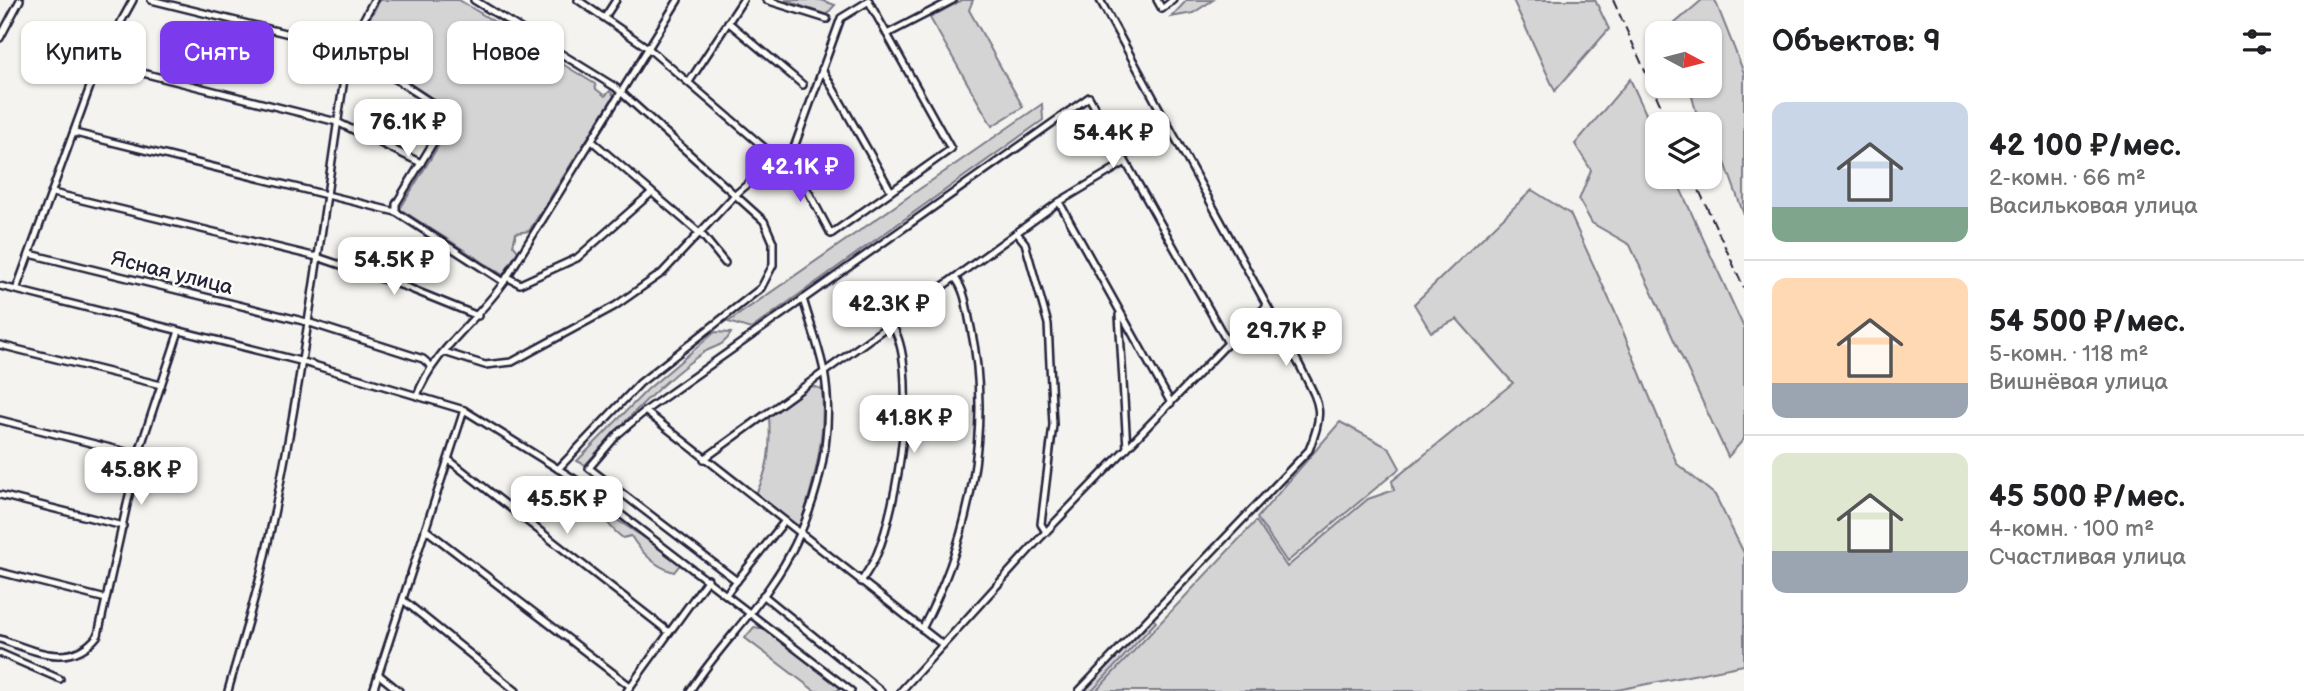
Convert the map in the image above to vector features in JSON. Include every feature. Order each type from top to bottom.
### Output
[{"type":"street","points":[[0,38],[20,0]]},
{"type":"street","points":[[121,21],[132,0]]},
{"type":"street","points":[[151,0],[288,34]]},
{"type":"street","points":[[474,0],[621,93],[764,221],[774,242],[773,265],[761,288],[640,383],[558,469]]},
{"type":"street","points":[[444,352],[485,365],[499,365],[528,355],[624,300],[662,273],[735,195],[763,171],[780,162],[791,156],[841,18],[869,1],[951,149],[831,234],[808,191],[780,162],[648,48],[578,0]]},
{"type":"street","points":[[606,17],[616,0]]},
{"type":"street","points":[[417,396],[431,366],[478,316],[505,280],[678,0]]},
{"type":"street","points":[[690,82],[743,0]]},
{"type":"street","points":[[766,0],[827,19]]},
{"type":"street","points":[[887,34],[953,0]]},
{"type":"street","points":[[1079,691],[1309,450],[1320,424],[1317,400],[1100,0]]},
{"type":"street","points":[[1157,0],[1162,9],[1173,0]]},
{"type":"street","points":[[363,21],[372,1]]},
{"type":"street","points":[[728,22],[803,85]]},
{"type":"street","points":[[822,69],[891,191]]},
{"type":"street","points":[[146,74],[337,122],[421,163]]},
{"type":"street","points":[[16,290],[92,84]]},
{"type":"street","points":[[228,691],[266,549],[307,322],[344,84]]},
{"type":"street","points":[[396,212],[396,204],[450,115],[403,84]]},
{"type":"street","points":[[737,581],[589,468],[618,434],[645,411],[1088,97],[1228,343]]},
{"type":"street","points":[[75,133],[396,212],[505,280],[520,284],[577,258],[651,193]]},
{"type":"street","points":[[592,141],[699,233],[725,263]]},
{"type":"street","points":[[704,459],[1059,202],[1124,163]]},
{"type":"street","points":[[53,193],[317,257],[406,287],[478,316]]},
{"type":"street","points":[[1059,202],[1171,403]]},
{"type":"street","points":[[1017,233],[1025,243],[1048,324],[1054,425],[1041,524],[1046,533]]},
{"type":"street","name":"Ясная улица","points":[[30,254],[307,322],[422,359],[431,366]]},
{"type":"street","points":[[922,629],[934,607],[972,490],[979,419],[975,347],[965,300],[955,278]]},
{"type":"street","points":[[0,286],[300,361],[464,410],[558,469],[727,593],[748,613],[852,691]]},
{"type":"street","points":[[690,691],[763,595],[800,535],[818,483],[827,424],[824,372],[803,299]]},
{"type":"street","points":[[901,691],[1046,533],[1228,343],[1267,306]]},
{"type":"street","points":[[1118,310],[1127,448]]},
{"type":"street","points":[[861,582],[877,554],[894,497],[903,441],[903,377],[899,335],[891,324]]},
{"type":"street","points":[[0,639],[39,653],[74,655],[87,650],[98,635],[138,455],[179,331]]},
{"type":"street","points":[[0,345],[161,385]]},
{"type":"street","points":[[373,691],[464,410]]},
{"type":"street","points":[[645,411],[943,645]]},
{"type":"street","points":[[0,420],[138,455]]},
{"type":"street","points":[[449,460],[669,632]]},
{"type":"street","points":[[0,495],[123,526]]},
{"type":"street","points":[[727,593],[784,522]]},
{"type":"street","points":[[425,529],[629,689],[708,579]]},
{"type":"street","points":[[0,572],[106,599]]},
{"type":"street","points":[[763,595],[881,691]]},
{"type":"street","points":[[403,600],[516,691]]},
{"type":"street","points":[[0,653],[60,679]]},
{"type":"street","points":[[378,674],[399,691]]},
{"type":"shaded area","points":[[380,0],[459,0],[493,21],[447,21],[447,84],[564,84],[564,65],[595,84],[596,89],[605,96],[610,91],[614,96],[529,231],[516,233],[513,245],[518,251],[503,275],[400,209],[457,115],[410,84],[433,84],[433,21],[368,21]]},
{"type":"shaded area","points":[[785,0],[821,0],[835,5],[826,15]]},
{"type":"shaded area","points":[[962,0],[973,0],[969,10],[1023,107],[992,126],[930,18]]},
{"type":"shaded area","points":[[1187,0],[1213,0],[1193,13],[1171,17]]},
{"type":"shaded area","points":[[1513,0],[1595,0],[1609,29],[1555,91]]},
{"type":"shaded area","points":[[1702,0],[1715,0],[1744,73],[1744,215],[1722,155],[1722,112],[1697,112],[1692,98],[1722,98],[1722,21],[1678,21]]},
{"type":"shaded area","points":[[1630,79],[1645,112],[1645,189],[1680,189],[1744,328],[1744,439],[1728,457],[1630,245],[1592,223],[1579,200],[1591,170],[1575,144]]},
{"type":"shaded area","points":[[1042,104],[1043,120],[751,329],[728,322]]},
{"type":"shaded area","points":[[1532,190],[1570,214],[1615,312],[1677,464],[1715,495],[1744,553],[1744,665],[1612,691],[1096,691],[1256,521],[1287,567],[1368,499],[1394,490],[1392,481],[1513,383],[1457,319],[1431,332],[1414,304]]},
{"type":"shaded area","points":[[715,332],[731,333],[722,344],[701,354],[669,379],[585,465],[577,461],[648,389]]},
{"type":"shaded area","points":[[812,386],[822,389],[821,441],[801,524],[794,528],[754,497],[768,458],[769,417]]},
{"type":"shaded area","points":[[1340,422],[1389,448],[1400,468],[1287,562],[1257,518]]},
{"type":"shaded area","points":[[566,485],[585,493],[617,520],[682,562],[674,572],[655,563],[631,536],[623,538],[619,535],[596,510]]},
{"type":"shaded area","points":[[1153,619],[1156,622],[1092,691],[1084,691]]},
{"type":"shaded area","points":[[754,627],[771,630],[842,686],[837,691],[815,691],[745,638]]},
{"type":"railway","points":[[1613,0],[1664,112]]},
{"type":"railway","points":[[1699,189],[1744,288]]}]
